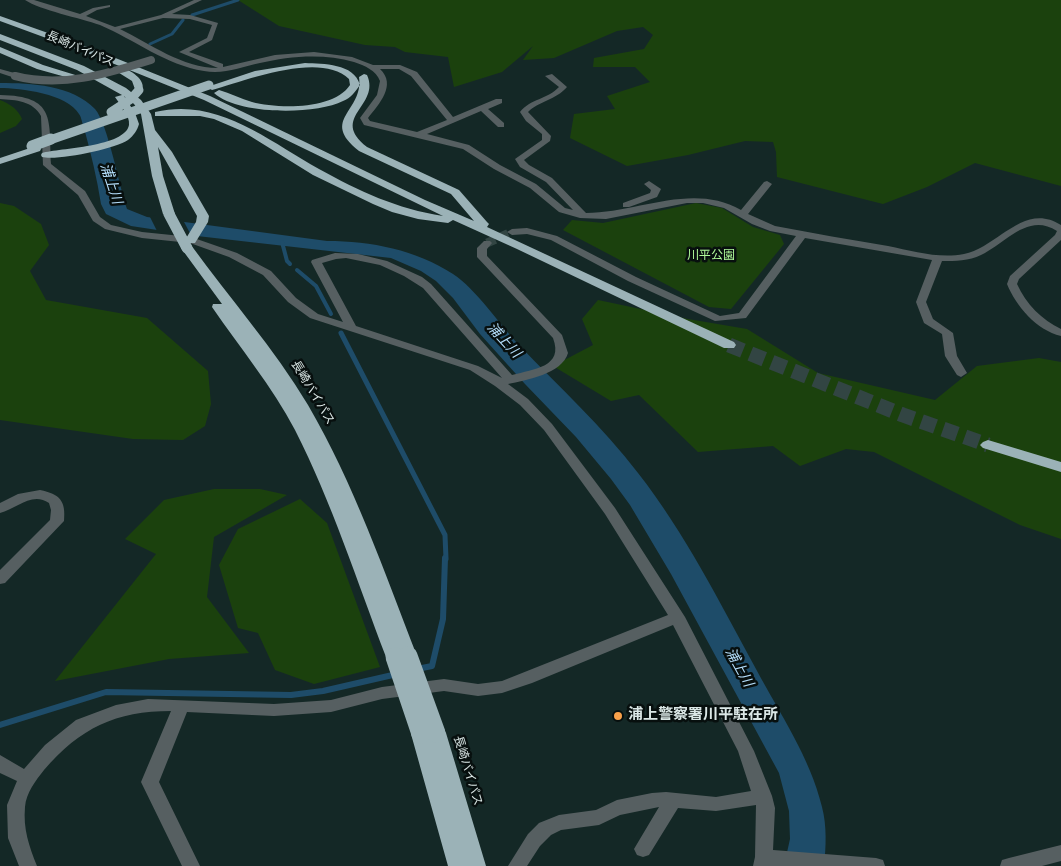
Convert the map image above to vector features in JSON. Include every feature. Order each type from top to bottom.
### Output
[{"type":"highway","points":[[1,14],[123,71],[136,80],[139,85],[139,90],[127,102],[108,114],[38,150]]},
{"type":"highway","name":"長崎バイパス","points":[[1,14],[207,98],[729,345]]},
{"type":"highway","name":"長崎バイパス","points":[[0,37],[60,60],[122,90],[141,105],[150,129],[166,215]]},
{"type":"highway","name":"長崎バイパス","points":[[0,50],[40,66],[100,85],[130,105],[138,116],[151,183],[166,215],[188,244],[192,271],[268,376],[302,430],[339,512],[401,656],[476,866]]},
{"type":"highway","points":[[122,54],[240,102],[262,107],[292,108],[323,105],[349,95],[355,85],[352,76],[341,70],[312,66],[265,70],[211,86]]},
{"type":"highway","points":[[38,150],[248,72],[290,63],[325,63],[354,70],[363,76],[366,83],[364,92],[351,113],[348,123],[348,133],[353,141],[364,149],[456,192],[480,226]]},
{"type":"highway","points":[[38,150],[77,150],[103,146],[119,141],[130,134],[134,125],[132,117],[120,97]]},
{"type":"highway","points":[[0,159],[38,150],[121,122],[158,114],[193,112],[224,118],[243,126],[294,159],[389,207],[480,226]]},
{"type":"highway","points":[[150,129],[167,152],[203,216],[202,222],[188,244]]},
{"type":"highway","points":[[988,444],[1061,467]]},
{"type":"highway","name":"長崎バイパス","points":[[428,734],[459,866]]},
{"type":"street","points":[[28,0],[64,12],[83,15],[163,55],[201,69],[230,68],[264,60]]},
{"type":"street","points":[[114,29],[163,16],[199,0]]},
{"type":"street","points":[[83,15],[95,9],[108,6]]},
{"type":"street","points":[[163,16],[203,19],[216,24],[210,39],[182,52],[218,66],[292,56],[325,56],[348,59],[373,67],[382,74],[384,88],[380,97],[364,118],[365,120],[378,127],[466,147],[496,167],[533,186],[562,210],[583,216],[596,216],[687,200],[702,200],[727,206],[768,228],[938,258],[958,258],[976,254],[1026,223],[1044,221],[1058,226],[1061,230],[1060,236],[1023,269],[1014,278],[1012,284],[1020,299],[1033,314],[1045,324],[1061,333]]},
{"type":"street","points":[[0,71],[36,80],[72,79],[104,74],[163,55]]},
{"type":"street","points":[[373,67],[400,67],[414,74],[452,121]]},
{"type":"street","points":[[549,76],[563,87],[559,93],[529,107],[524,112],[527,118],[545,132],[547,136],[546,141],[519,159],[526,167],[544,176],[583,216]]},
{"type":"street","points":[[0,97],[24,99],[36,104],[42,110],[45,116],[38,150],[48,165],[82,193],[96,219],[108,227],[233,255],[267,273],[292,300],[314,316],[474,368],[504,381],[553,366],[562,358],[563,351],[558,337],[482,257],[482,248],[487,243]]},
{"type":"street","points":[[418,135],[499,101]]},
{"type":"street","points":[[482,108],[501,125]]},
{"type":"street","points":[[596,216],[654,196],[656,189],[649,184]]},
{"type":"street","points":[[742,215],[767,184]]},
{"type":"street","points":[[512,232],[527,231],[554,238],[632,279],[720,319],[742,316],[802,235]]},
{"type":"street","points":[[352,329],[316,262],[336,256],[365,258],[389,265],[415,276],[427,286],[504,381],[548,427],[581,470],[610,511],[677,617],[746,751],[764,796],[766,808],[763,861],[876,866]]},
{"type":"street","points":[[938,258],[921,302],[928,321],[946,333],[951,356],[961,373]]},
{"type":"street","points":[[0,509],[22,496],[43,495],[50,496],[58,508],[57,521],[0,578]]},
{"type":"street","points":[[28,866],[18,838],[16,804],[27,778],[51,750],[82,725],[116,711],[148,705],[274,710],[331,706],[382,693],[444,685],[478,690],[502,687],[677,617]]},
{"type":"street","points":[[182,705],[150,782],[192,866]]},
{"type":"street","points":[[0,762],[4,767],[27,778]]},
{"type":"street","points":[[517,866],[534,840],[546,829],[559,823],[599,817],[617,808],[633,804],[673,800],[716,804],[764,796]]},
{"type":"street","points":[[643,849],[673,800]]},
{"type":"street","points":[[1010,866],[1061,853]]},
{"type":"green space","points":[[238,0],[1061,0],[1061,186],[975,163],[927,187],[883,204],[777,177],[776,152],[773,142],[745,141],[688,155],[627,166],[570,138],[574,114],[615,109],[607,96],[650,82],[635,67],[593,67],[594,58],[644,49],[653,35],[643,27],[617,31],[554,58],[523,60],[533,46],[502,72],[454,87],[448,57],[405,52],[395,47],[365,45],[279,26]]},
{"type":"green space","points":[[0,100],[13,107],[22,119],[16,126],[0,133]]},
{"type":"green space","points":[[0,203],[14,206],[41,224],[49,245],[30,271],[46,300],[147,318],[208,371],[211,404],[205,426],[183,440],[133,439],[0,420]]},
{"type":"green space","name":"川平公園","points":[[696,203],[722,208],[753,227],[780,235],[784,244],[731,309],[709,307],[563,230],[572,220],[603,223]]},
{"type":"green space","points":[[598,300],[747,329],[818,373],[935,400],[977,366],[1039,358],[1061,362],[1061,539],[1020,525],[874,452],[846,449],[800,466],[773,446],[698,452],[639,395],[611,401],[553,366],[593,345],[582,319]]},
{"type":"green space","points":[[214,489],[260,489],[287,495],[214,537],[207,597],[249,653],[169,659],[55,681],[156,554],[125,539],[164,500]]},
{"type":"green space","points":[[300,499],[327,523],[380,667],[314,684],[275,670],[258,633],[238,628],[219,565],[238,529]]},
{"type":"water","name":"浦上川","points":[[0,83],[38,85],[63,90],[86,101],[95,109],[109,141],[127,209],[147,217],[393,248],[424,259],[462,280],[519,345],[596,423],[624,456],[655,496],[686,544],[794,736],[810,771],[817,789],[825,822],[824,866],[784,866],[790,839],[789,811],[779,773],[671,574],[630,505],[576,437],[480,334],[453,298],[436,281],[421,271],[391,258],[197,236],[131,226],[106,214],[101,204],[84,128],[80,116],[73,107],[54,97],[43,94],[19,89],[0,88]]},
{"type":"pier","points":[[149,215],[183,220],[192,237],[158,233]]},
{"type":"waterway","points":[[192,15],[238,0]]},
{"type":"waterway","points":[[150,44],[172,34],[183,20]]},
{"type":"waterway","points":[[282,242],[287,261],[290,264]]},
{"type":"waterway","points":[[297,270],[316,286],[331,314]]},
{"type":"waterway","points":[[341,333],[445,535],[446,559]]},
{"type":"waterway","points":[[417,669],[432,666],[443,619],[445,558]]},
{"type":"waterway","points":[[0,725],[106,692],[291,695],[323,691],[397,674]]},
{"type":"tunnel","points":[[487,243],[512,232]]},
{"type":"tunnel","points":[[729,345],[903,415],[988,445]]},
{"type":"place","name":"浦上警察署川平駐在所","points":[[618,716]]}]
